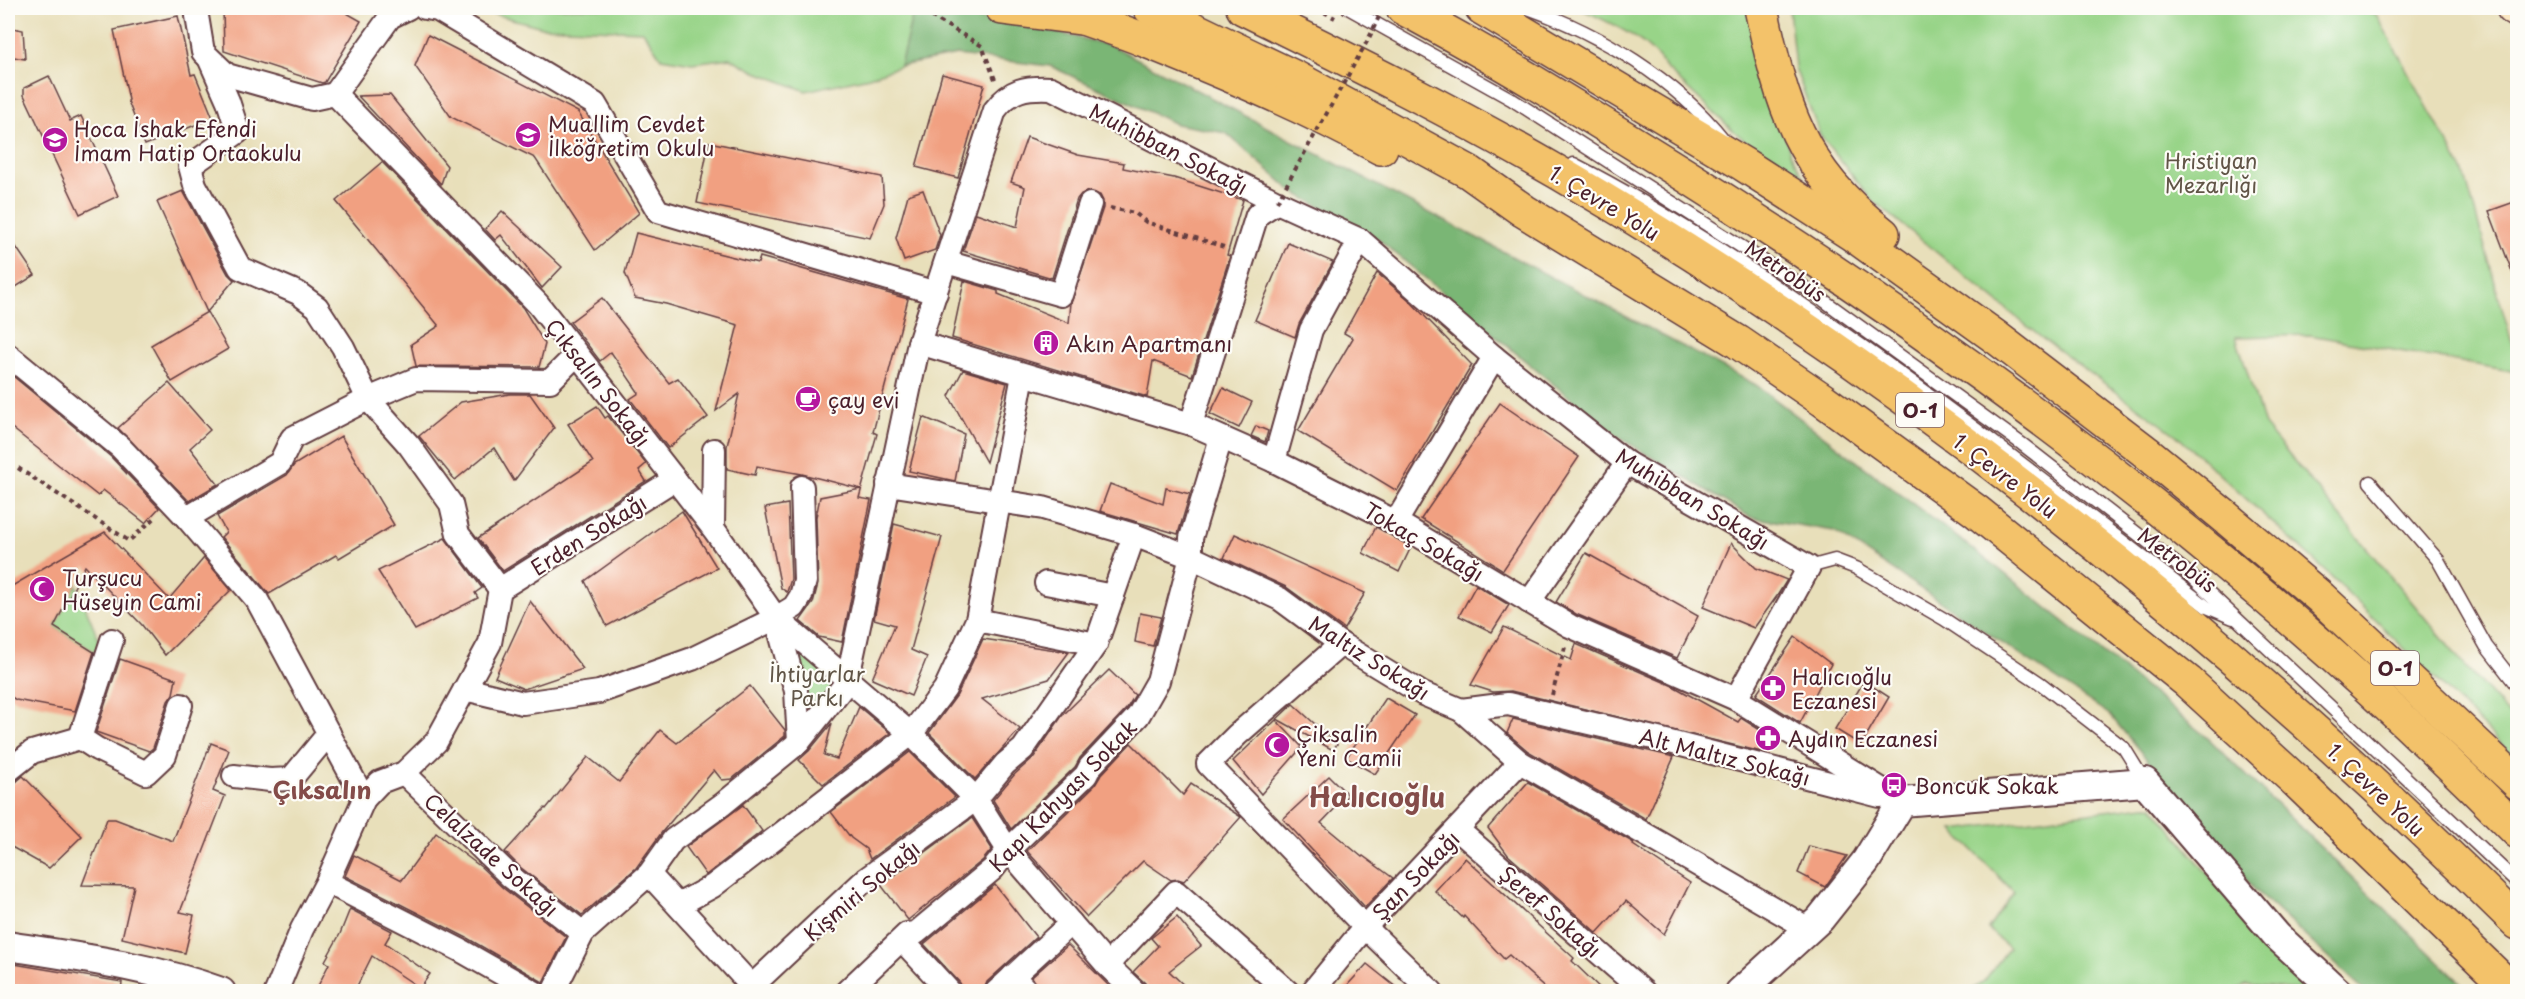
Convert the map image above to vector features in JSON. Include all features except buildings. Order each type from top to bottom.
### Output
[{"type":"highway","points":[[1002,8],[1070,13],[1124,31],[1218,71],[1364,139],[1433,177],[1524,211]]},
{"type":"highway","points":[[1150,8],[1298,80],[1399,132],[1469,172],[1524,211],[1738,342],[1823,400],[1976,511],[2188,682],[2298,782],[2514,992]]},
{"type":"highway","name":"1. Çevre Yolu","points":[[1243,8],[1392,83],[1557,172],[1722,274],[1971,446],[2133,574],[2266,687],[2448,854],[2517,924]]},
{"type":"highway","name":"O-1","points":[[1403,8],[1486,53],[1780,234],[1933,339],[2058,431],[2263,595],[2410,728],[2517,832]]},
{"type":"highway","points":[[1482,8],[1743,164],[1852,234],[1997,338]]},
{"type":"highway","points":[[1761,8],[1787,110],[1796,132],[1815,165],[1844,200],[1939,281],[1997,338]]},
{"type":"highway","name":"O-1","points":[[1997,338],[2146,452],[2321,598],[2517,783]]},
{"type":"main road","points":[[2513,8],[2517,11]]},
{"type":"street","points":[[197,8],[203,52],[227,75],[312,99],[335,94],[390,17],[408,8]]},
{"type":"street","points":[[425,8],[438,10],[595,104],[657,211],[936,293]]},
{"type":"street","points":[[209,58],[228,101],[238,132],[190,166],[195,185],[240,268],[298,293],[317,307],[343,347],[368,399],[409,445],[451,504],[458,534],[500,590],[490,644],[436,742],[404,773],[380,782],[364,799],[327,882],[302,929],[276,992]]},
{"type":"street","name":"Muhibban Sokağı","points":[[1004,99],[1030,87],[1051,88],[1277,202],[1360,240],[1494,357],[1627,463],[1809,567]]},
{"type":"street","name":"Çıksalın Sokağı","points":[[335,94],[538,304],[713,528],[776,618],[847,682],[911,734],[975,799],[1008,850],[1107,965],[1135,992]]},
{"type":"street","points":[[553,992],[583,933],[649,874],[673,840],[723,804],[799,742],[847,682],[919,343],[995,110],[1004,99]]},
{"type":"street","points":[[1191,424],[1257,215],[1277,202]]},
{"type":"street","points":[[946,262],[1061,296],[1090,204]]},
{"type":"street","points":[[1274,461],[1311,330],[1360,240]]},
{"type":"street","name":"Tokaç Sokağı","points":[[919,343],[1191,424],[1274,461],[1396,522],[1570,627],[1736,699],[1902,802]]},
{"type":"street","points":[[8,355],[120,447],[180,510],[257,600],[364,799]]},
{"type":"street","points":[[180,510],[280,463],[292,438],[368,399],[416,379],[550,381],[576,355]]},
{"type":"street","points":[[1396,522],[1494,357]]},
{"type":"street","points":[[678,905],[713,886],[911,734],[945,689],[977,620],[1023,375]]},
{"type":"street","name":"Kapı Kahyası Sokak","points":[[846,992],[908,934],[916,933],[993,869],[1008,850],[1086,775],[1090,767],[1138,716],[1158,681],[1191,557],[1191,538],[1221,438]]},
{"type":"street","points":[[713,528],[714,450]]},
{"type":"street","points":[[1529,602],[1627,463]]},
{"type":"street","name":"Erden Sokağı","points":[[500,590],[675,479]]},
{"type":"street","name":"Maltız Sokağı","points":[[888,483],[999,503],[1043,508],[1134,535],[1191,557],[1280,599],[1341,644],[1423,694],[1461,710],[1520,762],[1809,929]]},
{"type":"street","points":[[465,689],[523,703],[599,692],[692,659],[776,618],[794,607],[801,596],[805,581],[802,488]]},
{"type":"street","name":"Kişmiri Sokağı","points":[[755,989],[866,879],[975,799],[1005,764],[1023,749],[1096,644],[1134,535]]},
{"type":"street","points":[[1736,699],[1809,567]]},
{"type":"street","points":[[1046,583],[1113,596]]},
{"type":"street","points":[[776,618],[796,691],[799,742]]},
{"type":"street","points":[[977,620],[1096,644]]},
{"type":"street","points":[[80,738],[112,640]]},
{"type":"street","points":[[1341,644],[1237,735],[1208,764],[1365,927],[1432,992]]},
{"type":"street","name":"Alt Maltız Sokağı","points":[[1461,710],[1508,704],[1662,740],[1902,802]]},
{"type":"street","points":[[8,771],[32,752],[80,738],[146,773],[165,755],[181,705]]},
{"type":"street","points":[[234,776],[291,779],[329,733]]},
{"type":"street","name":"Şan Sokağı","points":[[1312,992],[1365,927],[1520,762]]},
{"type":"street","name":"Celalzade Sokağı","points":[[404,773],[511,877],[583,933]]},
{"type":"street","points":[[1740,992],[1820,920],[1866,861],[1902,802],[2145,782],[2315,981],[2338,992]]},
{"type":"street","name":"Şeref Sokağı","points":[[1458,830],[1644,992]]},
{"type":"street","points":[[649,874],[755,989]]},
{"type":"street","points":[[327,882],[460,950],[534,992]]},
{"type":"street","points":[[1107,965],[1176,892],[1288,992]]},
{"type":"street","points":[[996,992],[1020,984],[1071,923]]},
{"type":"street","points":[[902,940],[950,992]]},
{"type":"street","points":[[8,946],[73,956],[189,980],[221,992]]},
{"type":"lane","name":"Metrobüs","points":[[1348,8],[1511,99],[1815,294],[2108,509],[2188,573],[2517,883]]},
{"type":"lane","points":[[1528,8],[1557,18],[1599,40],[1666,83],[1715,128],[1743,164]]},
{"type":"lane","points":[[1350,47],[1526,140]]},
{"type":"lane","name":"Metrobüs","points":[[1567,160],[1608,181],[1691,231],[1813,311],[2004,449],[2207,607],[2240,621]]},
{"type":"lane","points":[[2370,482],[2438,560],[2486,646],[2517,687]]},
{"type":"lane","points":[[1809,567],[1835,560],[1846,564],[1944,619],[2040,683],[2124,748],[2145,782]]},
{"type":"path","points":[[927,8],[934,18],[982,46],[1004,99]]},
{"type":"path","points":[[1277,202],[1369,39],[1383,8]]},
{"type":"path","points":[[1090,204],[1135,213],[1146,222],[1245,253]]},
{"type":"path","points":[[18,468],[129,541],[180,510]]},
{"type":"path","points":[[1547,713],[1570,627]]},
{"type":"green space","points":[[471,8],[914,9],[900,66],[869,77],[806,91],[756,72],[730,58],[692,63],[661,58],[643,31],[542,27]]},
{"type":"green space","points":[[1579,8],[1748,8],[1790,153],[1810,188],[1770,161],[1735,132],[1666,68],[1649,48],[1615,26]]},
{"type":"green space","name":"Hristiyan Mezarlığı","points":[[1789,8],[2358,8],[2377,16],[2464,173],[2517,361],[2517,372],[2310,335],[2236,337],[2264,425],[2466,667],[2517,723],[2517,760],[2331,576],[2176,435],[2043,339],[1871,199],[1820,135],[1795,68]]},
{"type":"green space","points":[[914,9],[1030,26],[1113,46],[1756,385],[1999,569],[2209,739],[2469,991],[2365,991],[2255,890],[2110,715],[1834,531],[1750,517],[1615,435],[1378,239],[1292,191],[1226,133],[1176,124],[1050,66],[957,55],[900,66]]},
{"type":"green space","points":[[76,584],[99,640],[96,653],[57,629],[55,625]]},
{"type":"green space","name":"İhtiyarlar Parkı","points":[[776,618],[847,682],[799,742]]},
{"type":"green space","points":[[2152,805],[2256,934],[2310,991],[2246,985],[2230,992],[1970,991],[1984,981],[2009,948],[1988,929],[2014,892],[1953,830]]},
{"type":"place","name":"Muallim Cevdet İlköğretim Okulu","points":[[528,135]]},
{"type":"place","name":"Hoca İshak Efendi İmam Hatip Ortaokulu","points":[[55,140]]},
{"type":"place","name":"Akın Apartmanı","points":[[1046,343]]},
{"type":"place","name":"çay evi","points":[[808,399]]},
{"type":"place","name":"Turşucu Hüseyin Cami","points":[[42,589]]},
{"type":"place","name":"Halıcıoğlu Eczanesi","points":[[1773,688]]},
{"type":"place","name":"Aydın Eczanesi","points":[[1768,738]]},
{"type":"place","name":"Çiksalin Yeni Camii","points":[[1277,745]]},
{"type":"place","name":"Boncuk Sokak","points":[[1894,785]]},
{"type":"district","name":"Çıksalın","points":[[322,789]]},
{"type":"district","name":"Halıcıoğlu","points":[[1377,795]]}]
